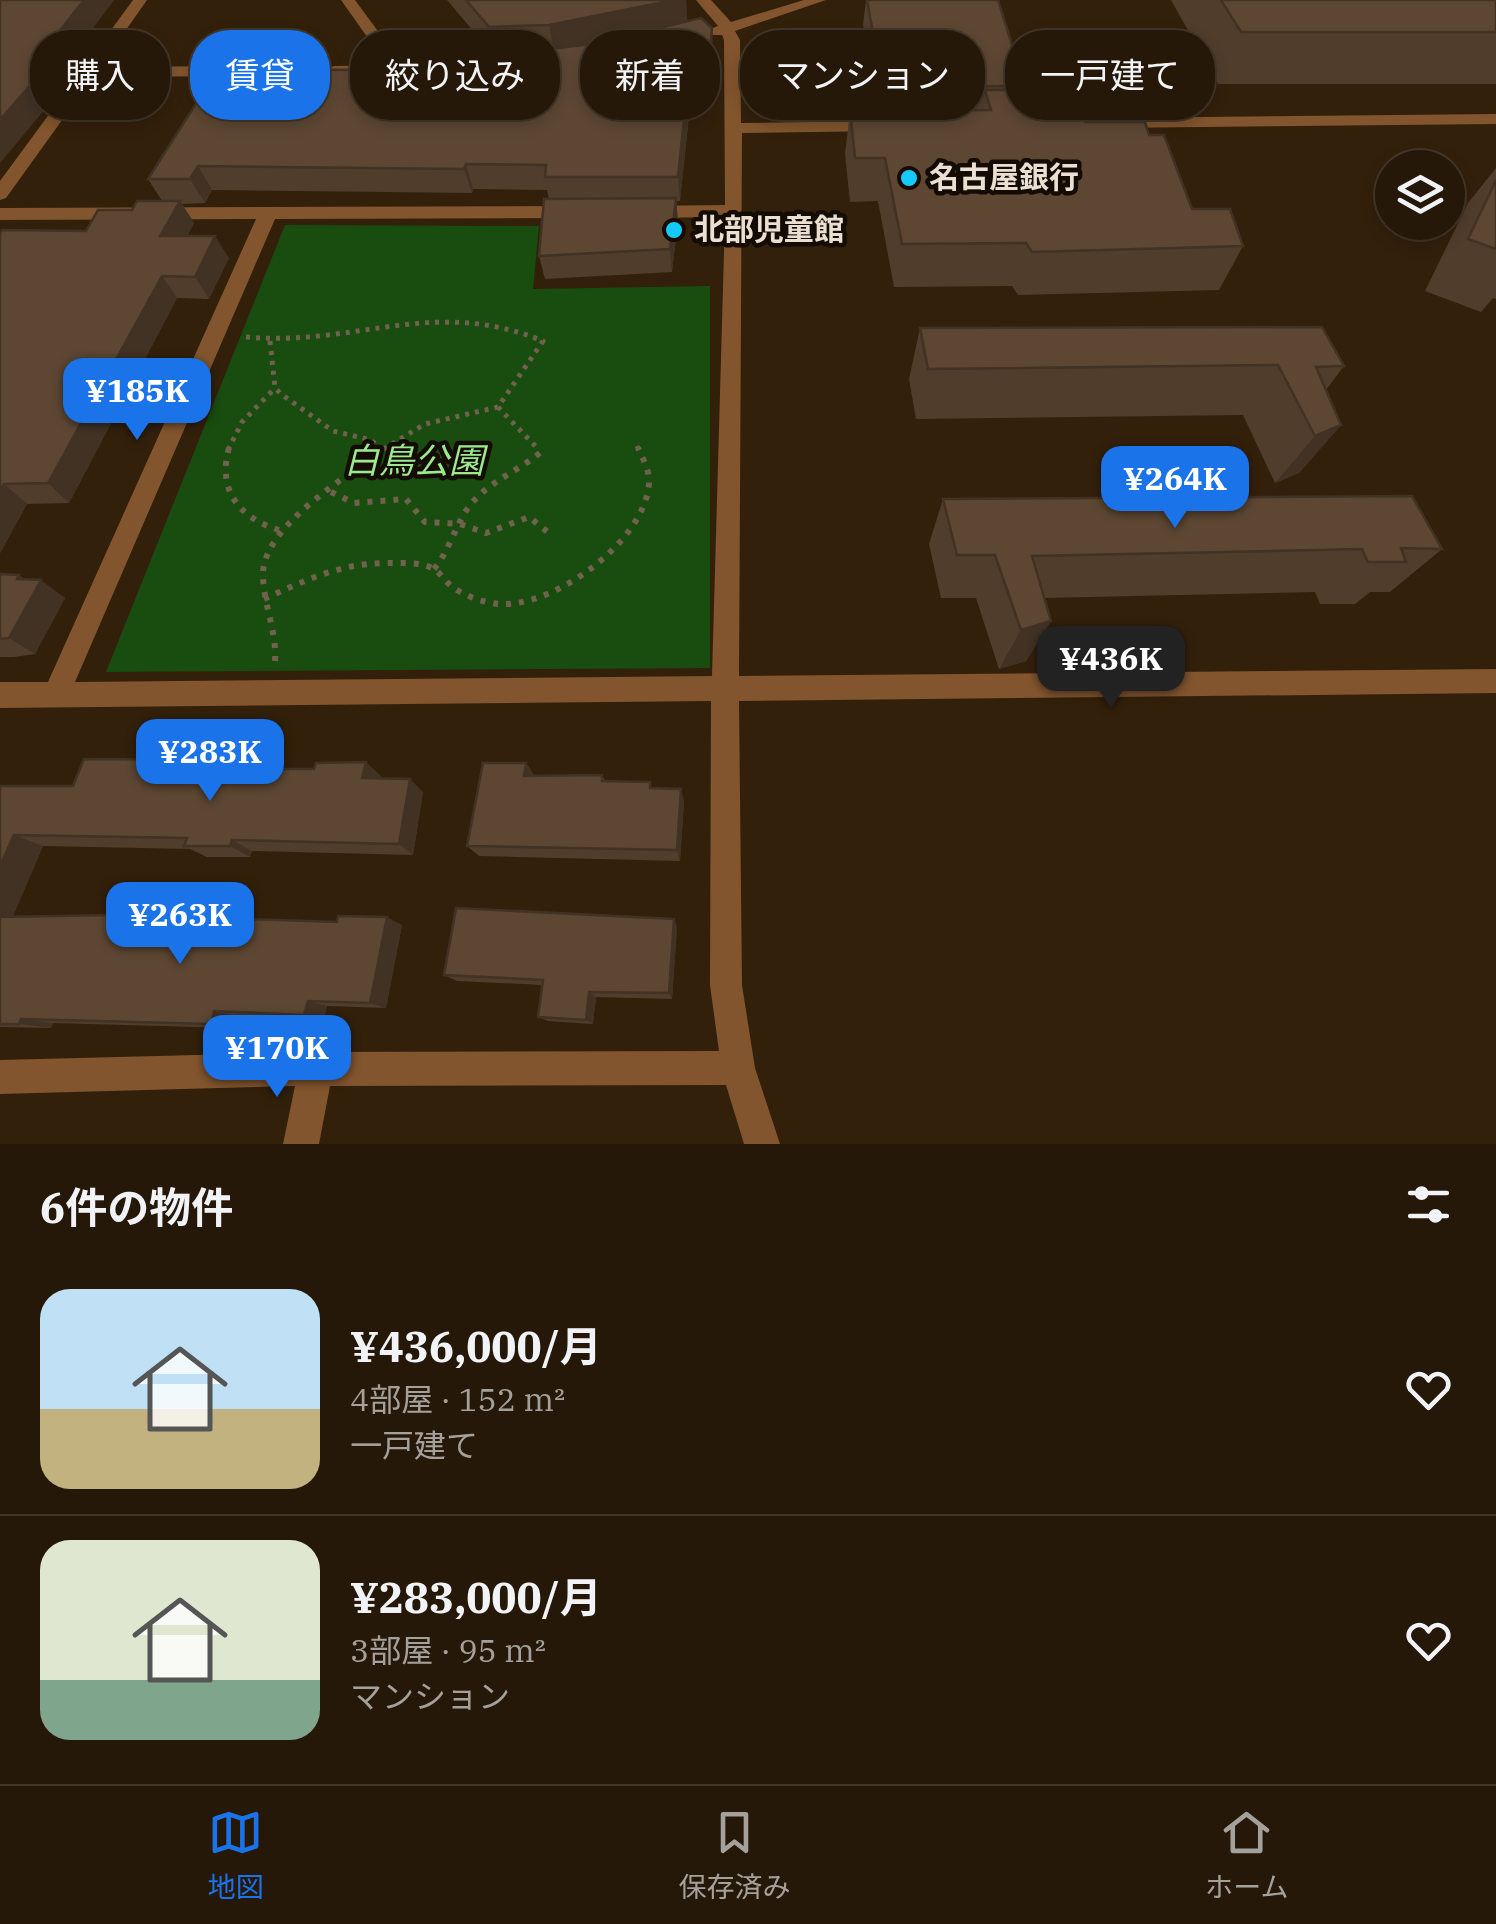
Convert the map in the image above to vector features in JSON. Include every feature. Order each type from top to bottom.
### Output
[{"type":"street","points":[[119,30],[140,0]]},
{"type":"street","points":[[348,0],[370,30]]},
{"type":"street","points":[[703,0],[728,28],[732,40],[734,211],[726,685],[726,985],[738,1068],[762,1144]]},
{"type":"street","points":[[720,30],[819,0]]},
{"type":"street","points":[[1084,124],[1496,119]]},
{"type":"street","points":[[0,194],[54,120]]},
{"type":"street","points":[[732,128],[908,126]]},
{"type":"street","points":[[0,214],[734,211]]},
{"type":"street","points":[[56,694],[268,213]]},
{"type":"street","points":[[0,695],[1496,680]]},
{"type":"street","points":[[0,1077],[316,1070],[738,1068]]},
{"type":"street","points":[[300,1144],[316,1070]]},
{"type":"path","points":[[214,332],[270,341],[339,338],[438,321],[481,321],[542,341],[498,408],[425,424],[382,450],[279,530],[262,574],[264,599],[276,643],[273,692]]},
{"type":"path","points":[[270,341],[275,388],[234,435],[226,470],[229,495],[236,510],[256,526],[279,530]]},
{"type":"path","points":[[275,388],[333,431],[372,440],[382,450]]},
{"type":"path","points":[[434,569],[446,555],[468,508],[498,477],[516,472],[541,452],[498,408]]},
{"type":"path","points":[[264,599],[303,581],[368,563],[434,569],[451,586],[473,598],[500,604],[541,596],[590,570],[615,547],[648,490],[648,468],[637,446]]},
{"type":"path","points":[[331,492],[354,503],[406,499],[425,522],[460,524],[486,533],[529,517],[548,532]]},
{"type":"green space","name":"白鳥公園","points":[[285,225],[539,226],[533,289],[710,286],[710,668],[106,672]]},
{"type":"building","points":[[0,0],[84,0],[60,30],[30,30],[30,86],[0,120]]},
{"type":"building","points":[[466,0],[674,0],[549,25],[489,27]]},
{"type":"building","points":[[867,0],[998,0],[1007,30],[1005,86],[985,86],[985,30],[873,30]]},
{"type":"building","points":[[1221,0],[1496,0],[1496,32],[1241,32]]},
{"type":"building","points":[[701,18],[712,28],[712,30],[650,30]]},
{"type":"building","points":[[580,45],[580,120],[684,120],[678,177],[545,177],[546,165],[466,164],[464,169],[198,166],[190,179],[148,179],[190,113],[190,120],[330,120],[330,70],[350,70],[350,120],[560,120],[560,48]]},
{"type":"building","points":[[985,90],[1005,90],[1005,120],[1145,122],[1149,135],[1164,135],[1192,209],[1230,209],[1243,246],[1032,252],[1026,243],[902,244],[885,158],[855,158],[851,120],[985,120],[985,110],[991,110]]},
{"type":"building","points":[[1496,180],[1496,249],[1468,239]]},
{"type":"building","points":[[676,198],[670,249],[539,256],[544,199]]},
{"type":"building","points":[[137,201],[180,201],[160,236],[215,236],[195,277],[162,276],[48,483],[4,484],[0,490],[0,233],[86,231],[98,210],[132,210]]},
{"type":"building","points":[[1322,327],[1344,366],[1316,367],[1341,425],[1315,436],[1278,365],[928,369],[920,328]]},
{"type":"building","points":[[1412,496],[1442,549],[1401,548],[1406,562],[1368,562],[1362,549],[1032,556],[1051,621],[1021,630],[995,555],[957,555],[943,499]]},
{"type":"building","points":[[0,574],[41,580],[9,638],[0,639]]},
{"type":"building","points":[[84,759],[207,760],[204,769],[314,769],[316,763],[366,762],[362,778],[410,779],[399,844],[232,840],[230,846],[184,846],[187,838],[14,835],[0,866],[0,786],[73,786]]},
{"type":"building","points":[[483,763],[526,763],[524,776],[602,775],[602,781],[650,782],[650,788],[681,789],[677,850],[467,846]]},
{"type":"building","points":[[116,907],[153,907],[146,927],[248,927],[250,919],[337,922],[338,916],[387,917],[370,1003],[308,1001],[304,1015],[214,1011],[211,1024],[21,1019],[19,1024],[0,1024],[0,917],[113,915]]},
{"type":"building","points":[[456,908],[674,919],[669,993],[589,992],[586,1020],[538,1017],[543,980],[444,975]]},
{"type":"place","name":"名古屋銀行","points":[[909,178]]},
{"type":"place","name":"北部児童館","points":[[674,230]]}]
